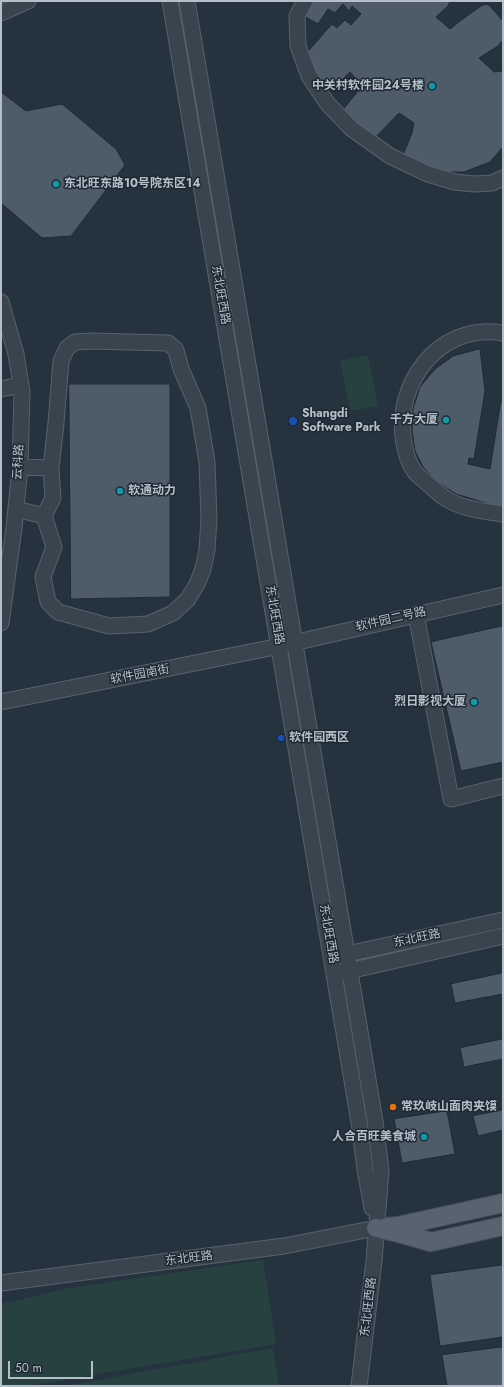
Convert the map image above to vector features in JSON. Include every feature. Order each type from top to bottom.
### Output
[{"type":"main road","name":"东北旺路","points":[[376,1228],[398,1226],[503,1203]]},
{"type":"main road","name":"东北旺路","points":[[376,1228],[431,1242],[503,1226]]},
{"type":"street","points":[[1,13],[28,1]]},
{"type":"street","name":"东北旺西路","points":[[170,1],[287,644]]},
{"type":"street","name":"东北旺西路","points":[[187,1],[287,644],[342,973],[365,1169],[376,1228],[374,1262],[359,1386]]},
{"type":"street","points":[[305,1],[297,16],[298,46],[310,76],[327,103],[352,129],[390,156],[428,174],[455,182],[474,184],[492,182],[503,178]]},
{"type":"street","name":"云科路","points":[[1,302],[16,354],[22,392],[20,467],[1,623]]},
{"type":"street","points":[[503,333],[476,332],[452,341],[431,354],[412,380],[405,406],[402,434],[408,460],[415,472],[446,499],[475,510],[503,514]]},
{"type":"street","points":[[109,341],[168,343],[176,350],[181,369],[198,408],[206,462],[209,519],[207,550],[204,569],[188,599],[173,613],[148,624],[109,626],[58,612],[48,602],[43,577],[54,547],[44,516],[53,498],[51,468],[61,361],[67,348],[75,342],[109,341]]},
{"type":"street","points":[[1,388],[21,384]]},
{"type":"street","points":[[20,467],[51,468]]},
{"type":"street","points":[[16,509],[44,516]]},
{"type":"street","name":"软件园二号路","points":[[287,644],[503,595]]},
{"type":"street","points":[[416,614],[451,799],[503,786]]},
{"type":"street","name":"软件园南街","points":[[1,702],[287,644]]},
{"type":"street","name":"东北旺路","points":[[339,956],[503,920]]},
{"type":"street","name":"东北旺路","points":[[342,973],[503,936]]},
{"type":"street","name":"东北旺路","points":[[1,1283],[284,1246],[376,1228]]},
{"type":"green space","points":[[368,355],[378,406],[350,411],[340,361]]},
{"type":"green space","points":[[263,1260],[276,1344],[29,1386],[1,1386],[1,1304],[69,1288]]},
{"type":"green space","points":[[273,1348],[279,1386],[64,1386]]},
{"type":"building","name":"中关村软件园24号楼","points":[[298,1],[450,1],[448,6],[436,17],[450,29],[481,6],[486,4],[490,6],[503,21],[503,40],[498,46],[479,58],[494,72],[503,71],[503,147],[490,162],[464,172],[435,172],[400,163],[412,133],[414,123],[399,113],[373,140],[342,111],[362,86],[350,72],[343,79],[319,88],[297,64],[332,24],[337,28],[345,20],[351,25],[361,14],[352,6],[349,11],[343,4],[335,13],[328,9],[318,24],[304,16]]},
{"type":"building","name":"东北旺东路10号院东区14","points":[[1,92],[26,111],[62,104],[116,149],[125,165],[71,236],[42,238],[1,203]]},
{"type":"building","name":"千方大厦","points":[[480,349],[485,391],[474,459],[469,458],[468,464],[490,469],[503,394],[503,506],[492,505],[456,494],[436,481],[423,467],[415,451],[412,431],[413,409],[420,387],[435,369],[453,356]]},
{"type":"building","name":"软通动力","points":[[69,384],[170,384],[170,597],[71,599]]},
{"type":"building","name":"烈日影视大厦","points":[[503,626],[503,762],[461,771],[431,642]]},
{"type":"building","points":[[503,973],[503,994],[455,1003],[451,984]]},
{"type":"building","points":[[503,1039],[503,1059],[464,1067],[460,1048]]},
{"type":"building","points":[[503,1110],[503,1130],[478,1136],[473,1116]]},
{"type":"building","name":"人合百旺美食城","points":[[447,1111],[455,1154],[402,1163],[394,1119]]},
{"type":"building","points":[[503,1265],[503,1337],[440,1346],[430,1275]]},
{"type":"building","points":[[503,1347],[503,1386],[447,1386],[442,1355]]},
{"type":"place","name":"中关村软件园24号楼","points":[[432,86]]},
{"type":"place","name":"东北旺东路10号院东区14","points":[[56,184]]},
{"type":"place","name":"千方大厦","points":[[446,420]]},
{"type":"place","name":"Shangdi Software Park","points":[[293,421]]},
{"type":"place","name":"软通动力","points":[[120,491]]},
{"type":"place","name":"烈日影视大厦","points":[[474,702]]},
{"type":"place","name":"软件园西区","points":[[281,738]]},
{"type":"place","name":"常玖岐山面肉夹馍","points":[[393,1107]]},
{"type":"place","name":"人合百旺美食城","points":[[424,1137]]}]
